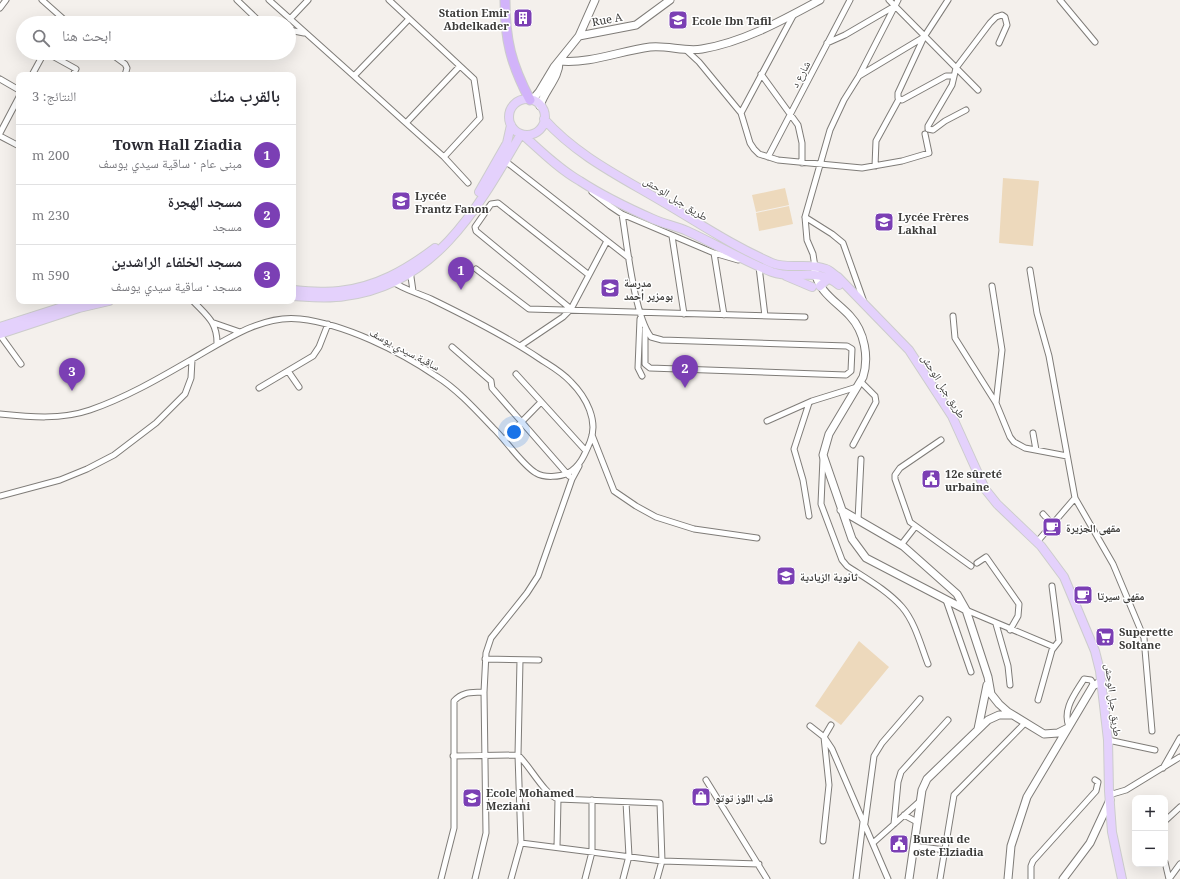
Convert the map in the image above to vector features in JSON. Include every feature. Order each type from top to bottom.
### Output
[{"type":"highway","points":[[505,0],[506,37],[509,49],[514,65],[531,100]]},
{"type":"main road","points":[[579,36],[596,0]]},
{"type":"main road","points":[[531,100],[539,92],[559,61],[590,60],[651,47],[700,49],[724,44],[759,31],[820,0]]},
{"type":"main road","name":"Rue A","points":[[559,61],[579,36],[636,25],[668,2]]},
{"type":"main road","points":[[511,125],[522,134],[531,135],[537,132],[542,126],[544,119],[540,106],[544,95],[558,69],[559,61]]},
{"type":"main road","points":[[410,270],[446,238],[463,219],[508,143],[511,125],[509,115],[512,107],[522,100],[531,100],[540,106]]},
{"type":"main road","name":"طريق جبل الوحش","points":[[544,119],[564,140],[589,158],[709,231],[774,264],[812,271],[827,269],[838,277],[909,350],[952,416],[985,489],[997,504],[1037,542],[1054,561],[1064,577],[1095,652],[1102,681],[1108,740],[1112,832],[1122,879]]},
{"type":"main road","points":[[296,296],[345,296],[365,292],[427,262],[449,241],[474,211],[504,160],[522,134]]},
{"type":"main road","name":"طريق جبل الوحش","points":[[522,134],[552,161],[579,181],[632,210],[655,220],[686,230],[755,265]]},
{"type":"main road","points":[[755,265],[816,287],[828,295],[851,317],[859,330],[866,360],[866,369],[860,384],[829,434],[823,455],[852,539],[866,558],[966,610]]},
{"type":"main road","points":[[783,275],[812,271],[829,278],[859,300]]},
{"type":"main road","points":[[812,271],[816,287]]},
{"type":"main road","points":[[816,287],[829,278]]},
{"type":"main road","points":[[296,290],[338,291],[391,280]]},
{"type":"main road","points":[[0,327],[72,304]]},
{"type":"main road","points":[[0,335],[79,308],[96,304]]},
{"type":"main road","points":[[841,510],[901,545],[956,594],[966,610],[991,694],[999,704],[1013,715],[1044,734],[1058,733],[1068,728]]},
{"type":"main road","points":[[978,729],[988,681]]},
{"type":"main road","points":[[1008,879],[1010,846],[1027,797],[1094,685],[1102,681]]},
{"type":"main road","points":[[909,879],[920,800],[927,778],[978,729],[994,716],[999,714],[1013,715]]},
{"type":"main road","points":[[1063,879],[1090,842],[1110,798]]},
{"type":"street","points":[[0,8],[6,0]]},
{"type":"street","points":[[42,0],[60,16]]},
{"type":"street","points":[[237,0],[254,16]]},
{"type":"street","points":[[270,0],[287,16]]},
{"type":"street","points":[[293,16],[308,0]]},
{"type":"street","points":[[389,0],[474,79],[480,118],[444,157]]},
{"type":"street","name":"شارع د","points":[[768,157],[850,0]]},
{"type":"street","points":[[889,0],[978,90]]},
{"type":"street","points":[[812,271],[813,254],[807,240],[805,217],[830,130],[844,100],[859,76],[898,0]]},
{"type":"street","points":[[875,166],[876,140],[899,99],[898,93],[924,37],[948,0]]},
{"type":"street","points":[[1060,0],[1095,42]]},
{"type":"street","points":[[827,43],[852,31],[895,6]]},
{"type":"street","points":[[741,113],[795,14]]},
{"type":"street","points":[[966,110],[945,121],[933,130],[928,129],[928,126],[952,85],[956,68],[996,17],[1002,15],[1005,17],[1007,25],[999,43]]},
{"type":"street","points":[[354,76],[409,18]]},
{"type":"street","points":[[296,25],[444,157],[468,183]]},
{"type":"street","points":[[296,31],[304,33]]},
{"type":"street","points":[[859,76],[924,37]]},
{"type":"street","points":[[685,48],[699,62],[741,113],[750,142],[760,154],[768,157],[778,160],[855,168],[875,166],[929,153],[925,134]]},
{"type":"street","points":[[34,72],[42,60]]},
{"type":"street","points":[[59,60],[76,69],[75,72]]},
{"type":"street","points":[[120,60],[125,64],[127,68],[126,72]]},
{"type":"street","points":[[406,124],[460,66]]},
{"type":"street","points":[[761,74],[798,125],[802,143],[802,163]]},
{"type":"street","points":[[899,99],[902,100],[946,76],[954,76]]},
{"type":"street","points":[[0,79],[16,88]]},
{"type":"street","points":[[16,104],[0,135],[16,144]]},
{"type":"street","points":[[504,160],[629,258]]},
{"type":"street","name":"طريق جبل الوحش","points":[[579,181],[622,214],[714,253],[755,265]]},
{"type":"street","points":[[571,309],[476,231],[475,227],[491,204],[498,203],[588,275]]},
{"type":"street","points":[[474,211],[483,216]]},
{"type":"street","points":[[622,214],[629,258],[640,313],[645,329],[645,364],[650,368],[846,375],[851,371],[852,349],[847,346],[655,339],[651,337],[645,329]]},
{"type":"street","points":[[805,217],[832,234],[843,243],[866,307]]},
{"type":"street","points":[[672,236],[684,314]]},
{"type":"street","points":[[520,346],[563,317],[571,309],[607,240]]},
{"type":"street","points":[[714,253],[724,315]]},
{"type":"street","points":[[755,265],[766,316]]},
{"type":"street","points":[[476,269],[528,309],[571,309],[640,313],[805,317]]},
{"type":"street","points":[[410,270],[413,291]]},
{"type":"street","points":[[1030,270],[1037,313],[1049,356],[1075,498],[1113,564],[1144,638],[1152,731]]},
{"type":"street","points":[[391,280],[520,346],[558,370],[571,382],[590,409],[594,424],[592,435],[579,465],[568,473]]},
{"type":"street","points":[[992,286],[1002,350],[996,403]]},
{"type":"street","points":[[196,304],[214,323],[217,332],[217,343]]},
{"type":"street","points":[[640,313],[638,368],[642,376]]},
{"type":"street","points":[[953,316],[955,338],[996,403],[1010,437],[1019,445],[1067,456]]},
{"type":"street","name":"ساقية سيدي يوسف","points":[[0,414],[32,418],[89,411],[115,400],[192,360],[217,343],[240,332],[276,320],[298,318],[328,324],[399,355],[438,377],[466,401],[530,469],[537,474],[554,476],[568,473]]},
{"type":"street","points":[[214,323],[240,332]]},
{"type":"street","points":[[259,388],[313,356],[328,324]]},
{"type":"street","points":[[0,335],[21,364]]},
{"type":"street","points":[[452,347],[491,381],[492,388],[568,473],[572,480]]},
{"type":"street","points":[[0,496],[60,480],[87,469],[114,454],[136,439],[173,408],[185,394],[191,378],[192,360]]},
{"type":"street","points":[[288,371],[299,387]]},
{"type":"street","points":[[516,374],[586,450]]},
{"type":"street","points":[[767,422],[809,403],[860,384],[875,396],[876,402],[853,445]]},
{"type":"street","points":[[504,440],[541,402]]},
{"type":"street","points":[[809,403],[794,449],[803,480],[809,516]]},
{"type":"street","points":[[1033,433],[1036,450]]},
{"type":"street","points":[[592,435],[614,490],[636,506],[656,517],[694,529],[757,538]]},
{"type":"street","points":[[942,440],[900,468],[895,474],[908,518],[915,527],[971,566]]},
{"type":"street","points":[[475,879],[486,833],[484,755],[485,659],[491,638],[527,593],[538,576],[572,480],[586,450]]},
{"type":"street","points":[[823,455],[821,504],[842,560],[847,566],[885,592],[903,608],[912,623],[928,664]]},
{"type":"street","points":[[858,520],[861,459]]},
{"type":"street","points":[[1037,542],[1075,498]]},
{"type":"street","points":[[1043,514],[1052,524]]},
{"type":"street","points":[[901,545],[915,527]]},
{"type":"street","points":[[977,563],[986,558],[1016,597],[1020,609],[1010,630]]},
{"type":"street","points":[[1038,700],[1054,647],[1059,641],[1052,586]]},
{"type":"street","points":[[946,600],[971,672]]},
{"type":"street","points":[[966,610],[1010,630],[1054,647]]},
{"type":"street","points":[[996,624],[1008,666],[1010,685]]},
{"type":"street","points":[[485,659],[539,660]]},
{"type":"street","points":[[511,879],[521,843],[518,755],[520,660]]},
{"type":"street","points":[[1068,728],[1066,716],[1070,703],[1084,679],[1091,680],[1094,685]]},
{"type":"street","points":[[441,879],[454,828],[454,701],[459,695],[465,693],[484,692]]},
{"type":"street","points":[[856,879],[874,756],[882,743],[920,699]]},
{"type":"street","points":[[894,824],[898,782],[901,772],[948,720]]},
{"type":"street","points":[[940,879],[954,795],[1025,723]]},
{"type":"street","points":[[823,841],[829,785],[824,737],[831,725]]},
{"type":"street","points":[[810,726],[824,737],[832,750],[888,879]]},
{"type":"street","points":[[1163,768],[1180,738]]},
{"type":"street","points":[[1108,740],[1155,750]]},
{"type":"street","points":[[453,756],[518,755],[528,764],[549,794],[558,799],[660,803],[662,861],[657,879]]},
{"type":"street","points":[[1110,798],[1180,757]]},
{"type":"street","points":[[706,780],[767,879]]},
{"type":"street","points":[[1031,879],[1033,861],[1096,791],[1098,782],[1095,780]]},
{"type":"street","points":[[558,799],[558,847]]},
{"type":"street","points":[[585,879],[592,852],[592,800]]},
{"type":"street","points":[[873,843],[920,800]]},
{"type":"street","points":[[623,879],[629,856],[626,802]]},
{"type":"street","points":[[1168,818],[1180,807]]},
{"type":"street","points":[[904,815],[917,822]]},
{"type":"street","points":[[521,843],[662,861],[759,864]]},
{"type":"street","points":[[914,846],[945,850]]},
{"type":"street","points":[[1169,879],[1180,864]]},
{"type":"street","points":[[1166,867],[1169,879]]},
{"type":"shaded area","points":[[1003,178],[1039,181],[1033,246],[999,243]]},
{"type":"shaded area","points":[[785,188],[789,205],[756,212],[752,195]]},
{"type":"shaded area","points":[[789,206],[793,224],[759,231],[756,213]]},
{"type":"shaded area","points":[[859,641],[889,667],[841,725],[815,706]]},
{"type":"place","name":"Station Emir Abdelkader","points":[[523,18]]},
{"type":"place","name":"Ecole Ibn Tafil","points":[[678,20]]},
{"type":"place","name":"Lycée Frantz Fanon","points":[[401,201]]},
{"type":"place","name":"Lycée Frères Lakhal","points":[[884,222]]},
{"type":"place","name":"مدرسة بومزير أحمد","points":[[610,288]]},
{"type":"place","name":"Town Hall Ziadia","points":[[461,290]]},
{"type":"place","name":"مسجد الهجرة","points":[[685,388]]},
{"type":"place","name":"مسجد الخلفاء الراشدين","points":[[72,391]]},
{"type":"place","name":"12e sûreté urbaine","points":[[931,479]]},
{"type":"place","name":"مقهى الجزيرة","points":[[1052,527]]},
{"type":"place","name":"ثانوية الزيادية","points":[[786,576]]},
{"type":"place","name":"مقهى سيرتا","points":[[1083,595]]},
{"type":"place","name":"Superette Soltane","points":[[1105,637]]},
{"type":"place","name":"قلب اللوز توتو","points":[[701,797]]},
{"type":"place","name":"Ecole Mohamed Meziani","points":[[472,798]]},
{"type":"place","name":"Bureau de oste Elziadia","points":[[899,844]]}]
